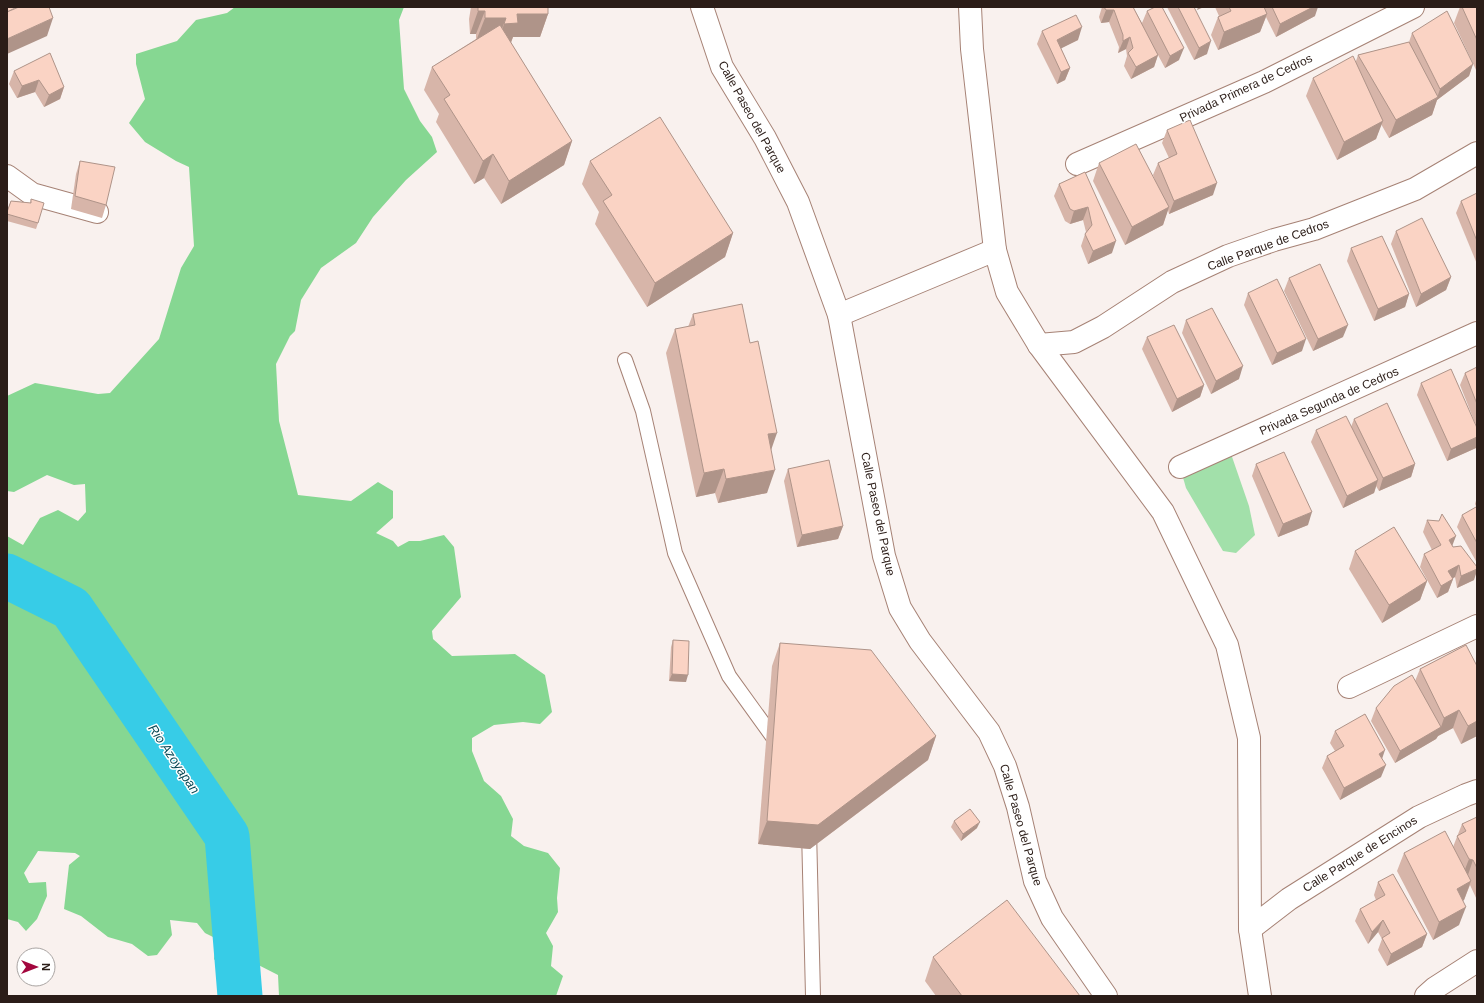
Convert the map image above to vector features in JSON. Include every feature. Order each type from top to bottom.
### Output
[{"type":"street","name":"Calle Paseo del Parque","points":[[702,7],[722,67],[765,138],[798,202],[840,315],[884,556],[900,608],[920,641],[989,732],[1005,766],[1018,807],[1035,881],[1052,918],[1106,996]]},
{"type":"street","points":[[970,7],[972,49],[995,250],[1007,292],[1039,345],[1163,512],[1227,645],[1249,738],[1250,929],[1260,996]]},
{"type":"street","name":"Privada Primera de Cedros","points":[[1077,164],[1264,82],[1413,7]]},
{"type":"street","name":"Calle Parque de Cedros","points":[[1039,345],[1074,342],[1103,327],[1172,282],[1228,256],[1274,240],[1314,229],[1415,189],[1477,153]]},
{"type":"street","points":[[7,176],[32,194],[97,212]]},
{"type":"street","points":[[840,315],[995,250]]},
{"type":"street","name":"Privada Segunda de Cedros","points":[[1180,467],[1477,333]]},
{"type":"street","points":[[1349,687],[1477,626]]},
{"type":"street","name":"Calle Parque de Encinos","points":[[1250,929],[1289,899],[1419,817],[1477,791]]},
{"type":"street","points":[[1426,996],[1435,988],[1477,961]]},
{"type":"lane","points":[[625,360],[643,411],[675,553],[729,676],[784,752]]},
{"type":"lane","points":[[809,820],[813,996]]},
{"type":"green space","points":[[235,7],[404,7],[399,20],[404,89],[420,121],[432,137],[437,152],[406,180],[373,217],[356,243],[321,268],[301,300],[295,331],[290,336],[276,364],[279,421],[298,495],[351,501],[378,482],[393,491],[393,518],[376,533],[393,541],[398,547],[409,541],[420,541],[444,535],[454,547],[461,597],[432,631],[433,639],[452,656],[515,654],[545,675],[552,712],[540,724],[523,722],[494,725],[472,738],[472,751],[484,781],[501,796],[513,819],[511,836],[524,846],[548,853],[560,868],[557,898],[558,912],[546,933],[553,946],[551,966],[563,976],[556,996],[279,996],[278,975],[245,958],[224,970],[214,959],[217,939],[205,933],[197,923],[170,920],[172,935],[157,955],[148,956],[132,944],[108,937],[81,916],[64,909],[69,865],[80,856],[75,853],[38,851],[24,873],[29,883],[46,882],[47,896],[37,919],[26,931],[18,922],[7,919],[7,536],[23,545],[40,518],[58,510],[78,521],[86,512],[85,484],[74,485],[47,475],[14,492],[7,491],[7,396],[35,383],[98,394],[110,393],[159,339],[181,268],[194,246],[189,167],[176,161],[145,142],[129,123],[145,99],[136,64],[136,54],[177,41],[196,20],[227,13]]},
{"type":"green space","points":[[1230,451],[1249,506],[1255,535],[1236,553],[1223,551],[1186,488],[1180,467]]},
{"type":"building","points":[[7,7],[17,7],[7,12]]},
{"type":"building","points":[[19,7],[49,7],[53,18],[7,39],[7,12]]},
{"type":"building","points":[[478,7],[548,7],[548,14],[517,14],[518,23],[504,24],[506,18],[485,18],[485,11],[478,11]]},
{"type":"building","points":[[1104,7],[1133,7],[1158,55],[1136,67],[1128,53],[1133,48],[1130,37],[1123,41],[1123,35],[1114,10],[1106,10]]},
{"type":"building","points":[[1155,7],[1162,7],[1184,48],[1170,56],[1147,11]]},
{"type":"building","points":[[1178,7],[1194,7],[1211,41],[1199,48]]},
{"type":"building","points":[[1229,7],[1264,7],[1267,14],[1224,32],[1218,17],[1231,11]]},
{"type":"building","points":[[1272,7],[1313,7],[1280,24]]},
{"type":"building","points":[[1462,7],[1477,7],[1477,40]]},
{"type":"building","points":[[1447,11],[1473,64],[1440,89],[1412,33]]},
{"type":"building","points":[[1076,15],[1082,27],[1057,40],[1070,68],[1061,72],[1042,31]]},
{"type":"building","points":[[500,25],[572,141],[509,181],[493,154],[483,161],[444,99],[450,95],[432,67]]},
{"type":"building","points":[[1409,42],[1438,97],[1396,120],[1358,55]]},
{"type":"building","points":[[50,53],[64,87],[49,95],[39,80],[22,86],[14,71]]},
{"type":"building","points":[[1353,56],[1383,121],[1344,142],[1313,78]]},
{"type":"building","points":[[660,117],[733,233],[655,283],[603,201],[612,195],[590,161]]},
{"type":"building","points":[[1190,120],[1217,183],[1174,201],[1158,163],[1177,154],[1167,130]]},
{"type":"building","points":[[1136,144],[1169,207],[1132,227],[1099,163]]},
{"type":"building","points":[[80,161],[115,167],[106,205],[75,196]]},
{"type":"building","points":[[1085,172],[1116,241],[1093,251],[1085,234],[1092,225],[1088,207],[1074,211],[1070,209],[1059,184]]},
{"type":"building","points":[[1477,193],[1477,241],[1461,201]]},
{"type":"building","points":[[31,199],[44,203],[38,223],[7,214],[11,201],[31,203]]},
{"type":"building","points":[[1422,218],[1451,277],[1421,294],[1396,231]]},
{"type":"building","points":[[1382,236],[1409,294],[1378,309],[1351,248]]},
{"type":"building","points":[[1320,264],[1348,325],[1318,339],[1289,278]]},
{"type":"building","points":[[1277,279],[1306,339],[1277,353],[1248,293]]},
{"type":"building","points":[[742,304],[750,343],[758,341],[777,433],[768,434],[775,470],[726,479],[724,469],[704,473],[675,329],[695,325],[693,314]]},
{"type":"building","points":[[1212,308],[1243,366],[1216,381],[1186,320]]},
{"type":"building","points":[[1174,325],[1204,385],[1177,399],[1147,337]]},
{"type":"building","points":[[1477,367],[1477,404],[1465,373]]},
{"type":"building","points":[[1451,369],[1477,428],[1477,437],[1451,449],[1421,383]]},
{"type":"building","points":[[1387,403],[1415,464],[1383,478],[1354,419]]},
{"type":"building","points":[[1346,416],[1378,480],[1347,496],[1316,430]]},
{"type":"building","points":[[1284,452],[1312,512],[1283,524],[1256,464]]},
{"type":"building","points":[[829,460],[843,526],[802,535],[788,469]]},
{"type":"building","points":[[1476,507],[1477,509],[1477,543],[1462,515]]},
{"type":"building","points":[[1442,514],[1456,536],[1449,540],[1453,547],[1461,546],[1477,569],[1461,576],[1459,565],[1448,571],[1453,579],[1441,586],[1424,554],[1441,545],[1427,520],[1439,521]]},
{"type":"building","points":[[1394,527],[1427,581],[1389,605],[1355,551]]},
{"type":"building","points":[[673,640],[689,641],[688,675],[672,674]]},
{"type":"building","points":[[780,643],[871,650],[936,736],[818,825],[767,821]]},
{"type":"building","points":[[1466,645],[1477,666],[1477,721],[1468,726],[1459,710],[1444,718],[1420,669]]},
{"type":"building","points":[[1412,675],[1441,727],[1400,751],[1376,708],[1394,686]]},
{"type":"building","points":[[1365,714],[1385,750],[1379,754],[1386,765],[1344,788],[1327,756],[1344,746],[1335,731]]},
{"type":"building","points":[[970,809],[980,822],[963,834],[954,821]]},
{"type":"building","points":[[1477,817],[1477,868],[1473,860],[1469,859],[1457,836],[1466,831],[1462,824]]},
{"type":"building","points":[[1445,831],[1471,881],[1457,889],[1466,907],[1439,922],[1404,853]]},
{"type":"building","points":[[1393,874],[1427,934],[1391,954],[1382,938],[1390,933],[1383,920],[1372,932],[1360,909],[1385,895],[1378,882]]},
{"type":"building","points":[[1007,900],[1080,996],[962,996],[933,957]]},
{"type":"waterway","name":"Rio Azoyapan","points":[[7,576],[71,608],[227,836],[240,996]]}]
